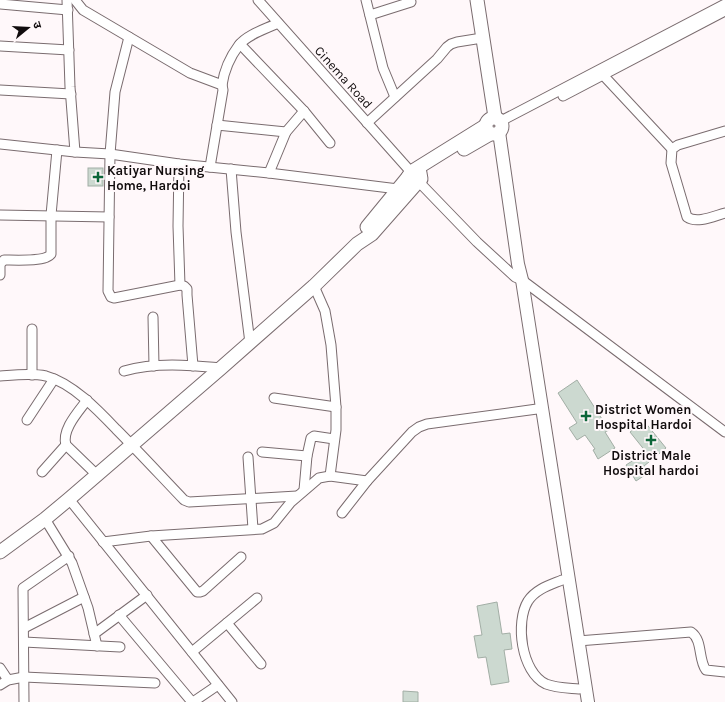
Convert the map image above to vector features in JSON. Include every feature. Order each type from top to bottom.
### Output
[{"type":"highway","points":[[357,244],[366,227],[398,188],[495,126],[477,0]]},
{"type":"highway","points":[[0,552],[45,519],[98,475],[314,286],[357,244],[372,234],[415,177]]},
{"type":"main road","points":[[495,126],[518,264],[518,278],[581,702]]},
{"type":"main road","points":[[518,278],[588,702]]},
{"type":"street","points":[[67,0],[75,152]]},
{"type":"street","points":[[76,0],[83,0]]},
{"type":"street","points":[[76,0],[83,10],[190,73],[222,85]]},
{"type":"street","name":"Cinema Road","points":[[258,0],[415,177],[477,242],[518,278],[725,432]]},
{"type":"street","points":[[366,0],[383,68],[395,97]]},
{"type":"street","points":[[370,15],[411,2]]},
{"type":"street","points":[[0,4],[68,10]]},
{"type":"street","points":[[495,126],[725,4]]},
{"type":"street","points":[[495,126],[603,75],[725,11]]},
{"type":"street","points":[[210,167],[223,90],[222,85],[224,71],[240,44],[254,34],[278,23]]},
{"type":"street","points":[[129,37],[115,92],[110,154],[108,291],[111,297],[114,298],[184,286],[187,289],[192,366]]},
{"type":"street","points":[[367,123],[437,59],[446,47],[457,42],[482,38]]},
{"type":"street","points":[[240,44],[304,111],[330,143]]},
{"type":"street","points":[[0,46],[69,50]]},
{"type":"street","points":[[603,75],[672,149],[671,163],[687,217],[692,220],[698,220],[725,212]]},
{"type":"street","points":[[0,90],[71,94]]},
{"type":"street","points":[[269,173],[286,132],[304,111]]},
{"type":"street","points":[[217,125],[286,132]]},
{"type":"street","points":[[672,149],[678,145],[725,131]]},
{"type":"street","points":[[0,144],[110,154],[179,164],[398,188]]},
{"type":"street","points":[[0,275],[0,264],[4,260],[41,259],[50,257],[57,150]]},
{"type":"street","points":[[179,164],[178,226],[180,286]]},
{"type":"street","points":[[231,169],[236,232],[250,343]]},
{"type":"street","points":[[0,215],[110,217]]},
{"type":"street","points":[[314,286],[325,312],[331,345],[336,407],[330,476]]},
{"type":"street","points":[[153,317],[154,366]]},
{"type":"street","points":[[32,329],[32,375]]},
{"type":"street","points":[[124,371],[154,366],[221,368]]},
{"type":"street","points":[[0,376],[46,376],[54,379],[87,400],[184,500],[189,502],[250,499],[301,493]]},
{"type":"street","points":[[27,420],[54,379]]},
{"type":"street","points":[[274,398],[336,407]]},
{"type":"street","points":[[87,400],[64,437],[66,444],[98,475]]},
{"type":"street","points":[[342,513],[367,481],[412,432],[420,427],[427,424],[537,409]]},
{"type":"street","points":[[301,493],[311,438],[314,436],[334,439]]},
{"type":"street","points":[[42,472],[66,444]]},
{"type":"street","points":[[262,452],[307,456]]},
{"type":"street","points":[[248,457],[253,529]]},
{"type":"street","points":[[103,542],[151,536],[262,528],[270,526],[301,493],[319,478],[330,476],[367,481]]},
{"type":"street","points":[[69,499],[232,702]]},
{"type":"street","points":[[45,519],[69,556],[80,583],[97,646]]},
{"type":"street","points":[[151,536],[197,592],[203,591],[241,557]]},
{"type":"street","points":[[24,702],[23,588],[69,556]]},
{"type":"street","points":[[562,580],[536,592],[529,600],[524,611],[521,634],[529,668],[538,679],[552,686],[579,689]]},
{"type":"street","points":[[94,634],[147,595]]},
{"type":"street","points":[[24,628],[84,597]]},
{"type":"street","points":[[192,652],[257,598]]},
{"type":"street","points":[[119,615],[193,702],[218,685]]},
{"type":"street","points":[[227,623],[261,664]]},
{"type":"street","points":[[578,641],[691,632],[695,634],[703,665],[706,670],[725,672]]},
{"type":"street","points":[[24,642],[120,647]]},
{"type":"street","points":[[0,668],[8,680]]},
{"type":"street","points":[[0,685],[8,680],[24,677],[155,683]]},
{"type":"building","points":[[88,168],[103,168],[103,186],[88,186]]},
{"type":"building","points":[[577,380],[609,430],[605,432],[615,448],[598,459],[593,450],[595,449],[585,435],[577,440],[569,428],[577,423],[558,393]]},
{"type":"building","points":[[644,421],[666,448],[644,466],[648,473],[636,481],[626,465],[646,452],[630,432]]},
{"type":"building","points":[[497,602],[502,634],[510,633],[512,649],[504,650],[509,682],[491,685],[486,657],[478,658],[474,636],[482,635],[477,606]]},
{"type":"building","points":[[403,691],[418,692],[418,702],[403,702]]},
{"type":"place","name":"Katiyar Nursing Home, Hardoi","points":[[98,177]]},
{"type":"place","name":"District Women Hospital Hardoi","points":[[586,416]]},
{"type":"place","name":"District Male Hospital hardoi","points":[[651,440]]}]
